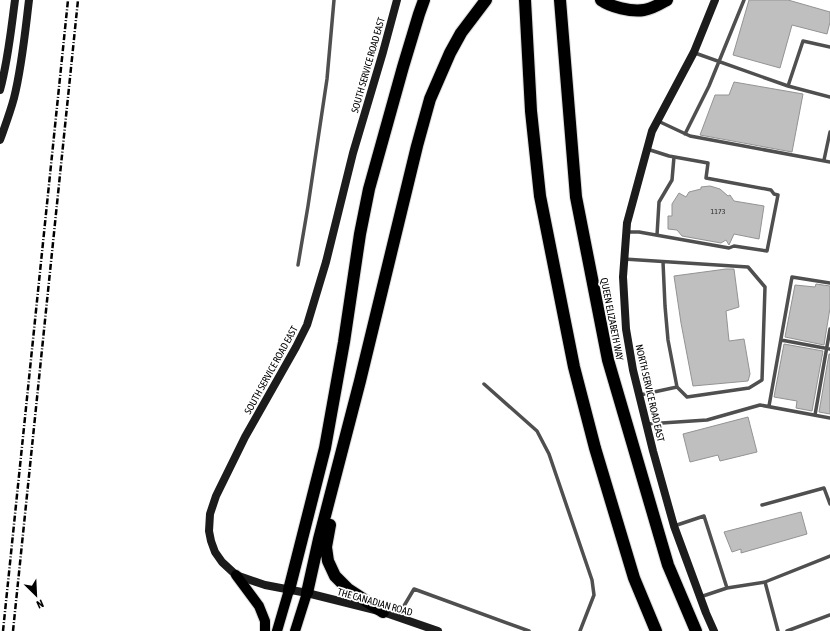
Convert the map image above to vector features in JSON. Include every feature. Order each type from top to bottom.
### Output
[{"type":"highway","points":[[289,590],[325,448],[369,188],[405,59],[424,0]]},
{"type":"highway","points":[[307,593],[319,539],[430,99],[450,53],[461,33],[486,0]]},
{"type":"highway","points":[[524,0],[531,111],[540,196],[574,367],[595,448],[634,578],[656,631]]},
{"type":"highway","name":"QUEEN ELIZABETH WAY","points":[[560,0],[576,197],[608,360],[668,565],[696,631]]},
{"type":"highway","points":[[601,0],[610,5],[631,10],[643,10],[652,8],[667,0]]},
{"type":"highway","points":[[332,490],[333,509],[326,547],[328,561],[336,576],[348,589],[383,612]]},
{"type":"main road","points":[[236,575],[258,606],[265,621],[265,631]]},
{"type":"main road","points":[[278,631],[289,590]]},
{"type":"main road","points":[[295,631],[307,593]]},
{"type":"street","points":[[0,90],[9,45],[15,0]]},
{"type":"street","points":[[0,140],[8,121],[14,97],[30,0]]},
{"type":"street","name":"SOUTH SERVICE ROAD EAST","points":[[307,593],[265,585],[236,575],[222,562],[211,541],[209,531],[210,514],[216,496],[245,437],[307,325],[326,262],[353,153],[397,0]]},
{"type":"street","name":"NORTH SERVICE ROAD EAST","points":[[714,631],[674,526],[646,424],[633,370],[626,329],[623,277],[627,223],[652,131],[694,52],[715,0]]},
{"type":"street","name":"THE CANADIAN ROAD","points":[[307,593],[383,612],[438,631]]},
{"type":"lane","points":[[298,265],[327,79],[334,0]]},
{"type":"lane","points":[[685,134],[709,86],[744,0]]},
{"type":"lane","points":[[788,86],[803,41],[830,47]]},
{"type":"lane","points":[[694,52],[788,86],[830,97]]},
{"type":"lane","points":[[658,121],[697,138],[830,162]]},
{"type":"lane","points":[[824,160],[830,132]]},
{"type":"lane","points":[[626,232],[639,232],[729,248],[734,246],[767,251],[778,195],[774,194],[772,190],[706,178],[708,163],[674,157],[647,149]]},
{"type":"lane","points":[[657,235],[659,202],[672,180],[674,157]]},
{"type":"lane","points":[[624,260],[748,266],[765,287],[762,380],[749,388],[687,397],[676,387],[668,340],[663,262]]},
{"type":"lane","points":[[769,406],[792,277],[830,283]]},
{"type":"lane","points":[[815,415],[828,349],[830,329]]},
{"type":"lane","points":[[781,340],[828,349]]},
{"type":"lane","points":[[484,384],[537,431],[550,454],[592,580],[594,595],[580,631]]},
{"type":"lane","points":[[639,396],[676,387]]},
{"type":"lane","points":[[646,424],[707,420],[760,405],[830,418]]},
{"type":"lane","points":[[762,505],[824,488],[830,504]]},
{"type":"lane","points":[[674,526],[704,516],[727,588]]},
{"type":"lane","points":[[700,596],[727,588],[765,582],[830,556]]},
{"type":"lane","points":[[765,582],[778,631]]},
{"type":"lane","points":[[398,617],[414,589],[529,631]]},
{"type":"lane","points":[[787,631],[830,615]]},
{"type":"building","points":[[749,0],[788,0],[830,12],[830,22],[827,34],[792,25],[780,68],[733,55]]},
{"type":"building","points":[[734,82],[803,94],[792,152],[700,135],[715,95],[729,95]]},
{"type":"building","points":[[710,186],[720,189],[728,196],[730,195],[734,201],[764,206],[759,239],[734,234],[729,245],[726,240],[721,243],[682,236],[677,230],[668,229],[668,216],[672,216],[672,204],[679,193],[686,197],[689,192],[701,189],[701,187]]},
{"type":"building","points":[[734,269],[739,307],[726,311],[729,341],[744,339],[750,374],[748,381],[693,386],[674,276]]},
{"type":"building","points":[[816,284],[830,286],[830,308],[824,345],[785,337],[795,285],[815,287]]},
{"type":"building","points":[[784,344],[823,351],[812,411],[796,408],[797,401],[774,397]]},
{"type":"building","points":[[830,354],[830,414],[819,412]]},
{"type":"building","points":[[748,417],[757,452],[720,461],[718,455],[690,462],[683,434]]},
{"type":"building","points":[[801,512],[807,534],[741,553],[741,549],[732,552],[724,532]]},
{"type":"railway","points":[[3,631],[68,0]]},
{"type":"railway","points":[[13,631],[78,0]]}]
